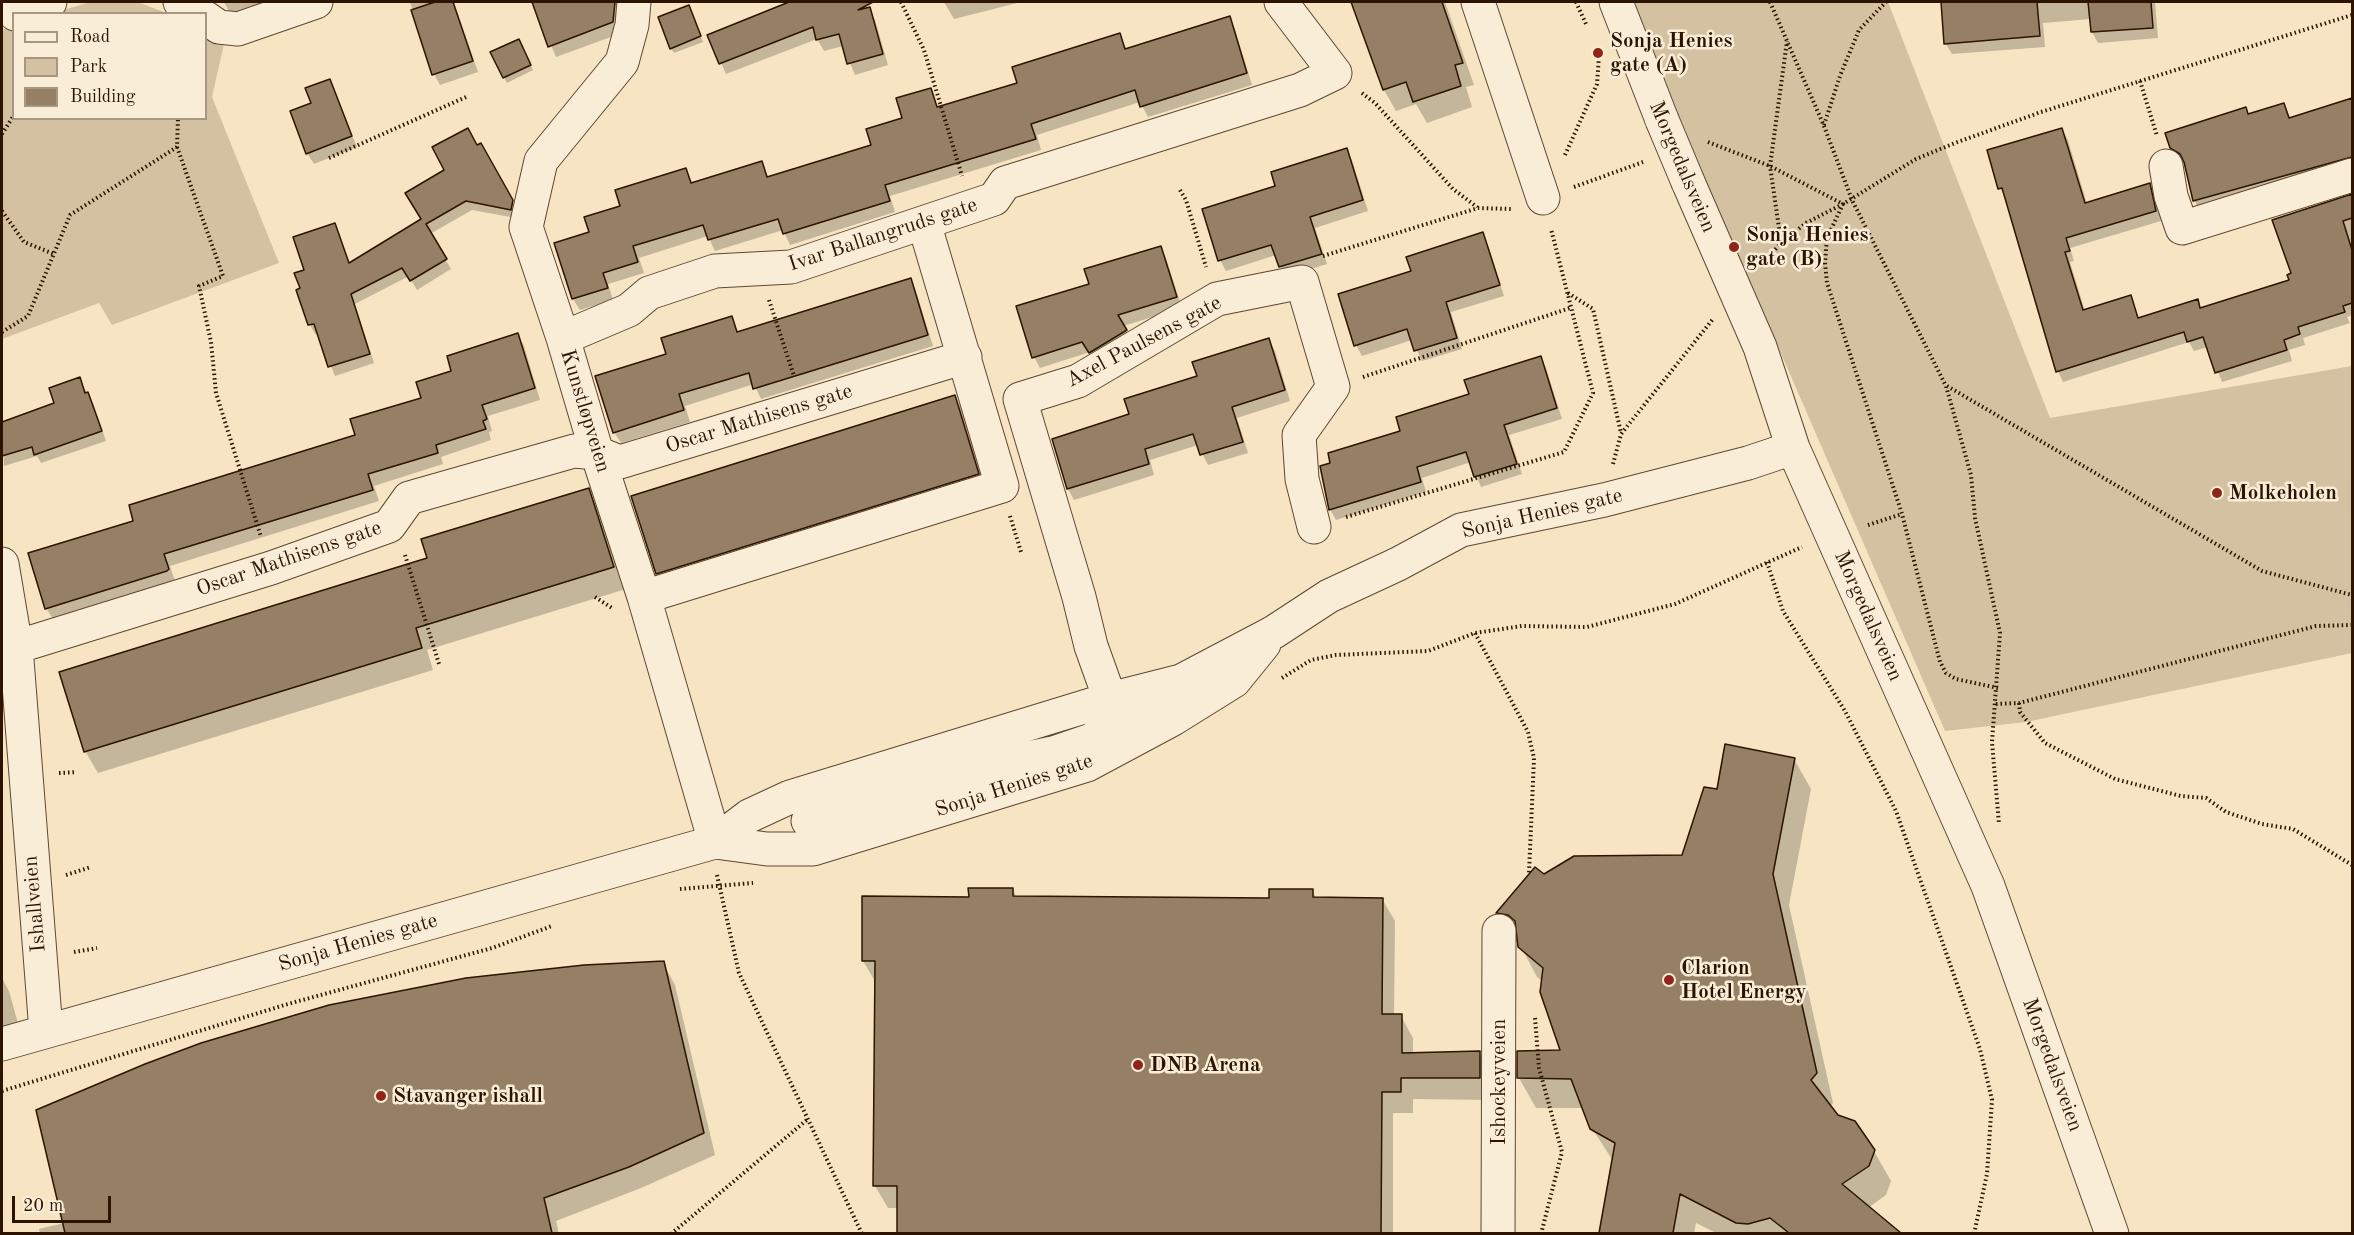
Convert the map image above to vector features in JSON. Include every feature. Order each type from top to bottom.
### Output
[{"type":"street","points":[[20,12],[50,2]]},
{"type":"street","points":[[180,2],[196,12]]},
{"type":"street","points":[[207,19],[219,27],[238,29],[316,2]]},
{"type":"street","name":"Kunstløpveien","points":[[634,2],[632,25],[622,62],[542,161],[526,227],[564,338],[597,453],[644,597],[715,842]]},
{"type":"street","points":[[1281,2],[1335,73]]},
{"type":"street","points":[[1478,2],[1543,198]]},
{"type":"street","name":"Morgedalsveien","points":[[1616,2],[1662,120],[1760,346],[1793,448],[1988,886],[2112,1233]]},
{"type":"street","name":"Ivar Ballangruds gate","points":[[564,338],[629,310],[649,293],[715,271],[791,267],[972,208],[994,199],[1005,183],[1300,90],[1335,73]]},
{"type":"street","points":[[2166,166],[2171,196],[2182,228],[2352,175]]},
{"type":"street","points":[[644,597],[1002,486],[966,357],[924,223]]},
{"type":"street","points":[[1302,282],[1333,387],[1299,435],[1302,479],[1314,527]]},
{"type":"street","name":"Axel Paulsens gate","points":[[1110,699],[1090,646],[1020,399],[1078,381],[1217,299],[1302,282]]},
{"type":"street","name":"Oscar Mathisens gate","points":[[16,646],[271,568],[389,526],[409,498],[574,451],[597,453],[620,462],[966,357]]},
{"type":"street","name":"Sonja Henies gate","points":[[2,1044],[715,842],[749,816],[790,797],[1110,699],[1181,681],[1274,632],[1329,596],[1398,564],[1461,530],[1604,500],[1748,463],[1793,448]]},
{"type":"street","name":"Ishallveien","points":[[2,564],[16,646],[13,780],[46,1031]]},
{"type":"street","name":"Sonja Henies gate","points":[[715,842],[767,849],[813,849],[1087,765],[1173,719],[1234,681],[1274,632]]},
{"type":"street","points":[[808,821],[989,766],[1053,753],[1091,740],[1181,681]]},
{"type":"street","points":[[989,766],[1040,743],[1078,709]]},
{"type":"street","name":"Ishockeyveien","points":[[1498,1233],[1499,931]]},
{"type":"path","points":[[902,2],[924,50],[972,208]]},
{"type":"path","points":[[1770,2],[1824,126],[1852,200],[1946,386],[1971,475],[1975,518],[2000,633],[1998,688],[1992,742],[2001,836]]},
{"type":"path","points":[[1824,126],[1840,76],[1859,30],[1886,2]]},
{"type":"path","points":[[1760,267],[1781,243],[1818,216],[1852,200],[1916,159],[1955,143],[2140,81],[2352,15]]},
{"type":"path","points":[[1781,243],[1770,166],[1787,40]]},
{"type":"path","points":[[1314,527],[1564,452],[1593,393],[1543,198],[1580,126],[1597,84],[1598,53]]},
{"type":"path","points":[[1335,73],[1375,103],[1453,189],[1478,208]]},
{"type":"path","points":[[2140,81],[2166,166]]},
{"type":"path","points":[[329,158],[466,97]]},
{"type":"path","points":[[2,134],[12,118]]},
{"type":"path","points":[[178,120],[177,147],[223,276],[199,286],[211,342],[216,393],[271,568]]},
{"type":"path","points":[[2,332],[28,316],[70,215],[177,147]]},
{"type":"path","points":[[1770,166],[1843,204]]},
{"type":"path","points":[[1180,190],[1186,200],[1217,299]]},
{"type":"path","points":[[1302,282],[1318,258],[1478,208],[1514,209],[1543,198]]},
{"type":"path","points":[[1843,204],[1827,238],[1825,263],[1827,283],[1902,514],[1940,662],[1946,673],[1956,679],[1998,688]]},
{"type":"path","points":[[2,211],[24,242],[54,254]]},
{"type":"path","points":[[759,268],[803,405]]},
{"type":"path","points":[[1567,292],[1593,309],[1621,434]]},
{"type":"path","points":[[1333,387],[1570,308]]},
{"type":"path","points":[[1604,500],[1621,434],[1717,314]]},
{"type":"path","points":[[1946,386],[2262,571],[2352,595]]},
{"type":"path","points":[[1868,525],[1902,514]]},
{"type":"path","points":[[389,526],[400,541],[439,664]]},
{"type":"path","points":[[1444,645],[1475,633],[1522,626],[1587,627],[1675,604],[1806,545]]},
{"type":"path","points":[[1767,562],[1783,611],[1845,711],[1896,811],[1980,1048],[1992,1100],[1987,1174],[1974,1233]]},
{"type":"path","points":[[1996,704],[2019,703],[2316,626],[2352,625]]},
{"type":"path","points":[[1475,633],[1528,732],[1534,758],[1529,873]]},
{"type":"path","points":[[2019,703],[2020,712],[2045,743],[2115,779],[2181,796],[2206,798],[2226,812],[2262,824],[2293,829],[2352,865]]},
{"type":"path","points":[[715,842],[714,864],[718,886],[739,973],[862,1233]]},
{"type":"path","points":[[675,890],[763,882]]},
{"type":"path","points":[[2,1091],[277,1008],[492,948],[557,924]]},
{"type":"path","points":[[1534,1013],[1539,1068],[1562,1152],[1541,1233]]},
{"type":"path","points":[[671,1233],[808,1119]]},
{"type":"green space","points":[[90,2],[138,2],[163,12],[57,12]]},
{"type":"green space","points":[[1630,2],[1888,2],[2050,418],[2352,366],[2352,653],[2026,722],[1945,731]]},
{"type":"green space","points":[[12,26],[12,120],[207,120],[207,35],[224,44],[212,97],[279,263],[112,325],[99,303],[2,339],[2,30]]},
{"type":"building","points":[[435,2],[453,2],[473,61],[432,75],[411,10]]},
{"type":"building","points":[[532,2],[615,2],[613,22],[548,47]]},
{"type":"building","points":[[789,2],[873,2],[858,10],[870,7],[883,54],[847,64],[839,34],[816,40],[813,27],[719,64],[707,35]]},
{"type":"building","points":[[1351,2],[1442,2],[1463,63],[1455,65],[1461,86],[1413,102],[1406,82],[1383,90]]},
{"type":"building","points":[[1941,2],[2037,2],[2040,36],[1944,44]]},
{"type":"building","points":[[2088,2],[2151,2],[2153,28],[2091,32]]},
{"type":"building","points":[[689,5],[701,36],[670,49],[658,17]]},
{"type":"building","points":[[1230,16],[1247,73],[1140,107],[1135,90],[1031,124],[1036,139],[885,185],[890,201],[783,234],[778,219],[708,240],[703,225],[633,246],[638,262],[603,273],[608,288],[572,299],[554,243],[589,232],[584,217],[620,206],[615,190],[686,168],[691,183],[762,161],[767,177],[871,145],[866,129],[902,118],[896,98],[931,88],[937,107],[1017,83],[1012,67],[1120,33],[1125,49]]},
{"type":"building","points":[[519,39],[531,65],[503,78],[490,52]]},
{"type":"building","points":[[330,79],[352,136],[306,154],[290,111],[311,103],[305,88]]},
{"type":"building","points":[[2352,98],[2352,157],[2193,201],[2184,162],[2180,154],[2170,148],[2165,133],[2246,107],[2248,114],[2284,103],[2289,118]]},
{"type":"building","points":[[468,128],[477,145],[481,143],[513,200],[511,210],[466,201],[426,224],[447,259],[410,281],[402,268],[351,294],[370,354],[328,367],[314,324],[308,325],[296,290],[300,288],[294,273],[304,270],[293,237],[335,223],[349,263],[421,219],[405,193],[444,170],[432,147]]},
{"type":"building","points":[[2062,128],[2085,203],[2150,183],[2156,211],[2066,238],[2070,251],[2065,252],[2083,310],[2131,295],[2138,318],[2198,299],[2200,308],[2289,280],[2287,275],[2291,273],[2272,220],[2352,194],[2352,218],[2343,221],[2352,250],[2352,303],[2343,306],[2345,312],[2298,327],[2300,334],[2284,340],[2287,350],[2215,373],[2203,337],[2187,342],[2184,332],[2056,372],[2002,188],[1998,189],[1987,150]]},
{"type":"building","points":[[1347,148],[1363,200],[1310,217],[1322,254],[1279,267],[1271,245],[1218,261],[1202,209],[1275,186],[1271,172]]},
{"type":"building","points":[[1483,232],[1500,285],[1446,302],[1457,338],[1414,351],[1407,329],[1354,346],[1338,294],[1411,271],[1406,257]]},
{"type":"building","points":[[1161,246],[1177,297],[1118,315],[1127,330],[1089,353],[1082,342],[1032,358],[1016,306],[1089,284],[1084,269]]},
{"type":"building","points":[[911,278],[928,335],[753,389],[749,373],[679,394],[684,410],[613,433],[595,376],[666,354],[661,338],[732,316],[737,332]]},
{"type":"building","points":[[518,333],[535,388],[482,405],[487,419],[483,421],[486,429],[436,445],[438,453],[368,474],[373,490],[164,554],[169,569],[167,571],[45,609],[28,553],[133,521],[129,505],[355,435],[350,419],[421,398],[416,382],[451,371],[447,356]]},
{"type":"building","points":[[1269,338],[1285,390],[1232,407],[1243,442],[1200,455],[1193,434],[1145,449],[1149,464],[1067,489],[1052,439],[1129,414],[1124,399],[1197,376],[1192,362]]},
{"type":"building","points":[[1541,356],[1557,408],[1504,425],[1517,464],[1474,477],[1466,452],[1417,467],[1421,482],[1329,510],[1320,466],[1330,463],[1328,453],[1400,431],[1396,417],[1469,394],[1464,380]]},
{"type":"building","points":[[80,377],[102,431],[34,455],[32,447],[2,456],[2,422],[54,403],[49,388]]},
{"type":"building","points":[[955,395],[979,474],[656,574],[631,496]]},
{"type":"building","points":[[589,488],[614,567],[416,628],[422,648],[84,752],[59,672],[427,558],[421,539]]},
{"type":"building","name":"Clarion Hotel Energy","points":[[1725,744],[1795,758],[1773,874],[1817,1073],[1811,1080],[1838,1115],[1855,1121],[1875,1150],[1869,1166],[1842,1184],[1901,1233],[1789,1233],[1770,1218],[1748,1224],[1736,1223],[1680,1194],[1673,1233],[1599,1233],[1615,1143],[1590,1129],[1571,1079],[1517,1078],[1517,1051],[1560,1050],[1540,992],[1543,968],[1518,947],[1515,921],[1508,915],[1496,913],[1535,867],[1544,874],[1574,856],[1682,855],[1704,787],[1717,789]]},
{"type":"building","name":"DNB Arena","points":[[968,888],[1013,888],[1013,896],[1269,898],[1269,889],[1313,889],[1313,897],[1383,898],[1382,1014],[1402,1014],[1402,1053],[1480,1051],[1480,1078],[1401,1078],[1401,1092],[1382,1092],[1381,1233],[897,1233],[897,1186],[873,1186],[875,961],[862,961],[862,896],[969,897]]},
{"type":"building","name":"Stavanger ishall","points":[[664,961],[704,1133],[629,1167],[544,1198],[552,1233],[65,1233],[36,1110],[201,1043],[329,1005],[466,978],[584,965]]},
{"type":"place","name":"Sonja Henies gate (A)","points":[[1598,53]]},
{"type":"place","name":"Sonja Henies gate (B)","points":[[1734,247]]},
{"type":"place","name":"Molkeholen","points":[[2217,493]]},
{"type":"place","name":"Clarion Hotel Energy","points":[[1669,980]]},
{"type":"place","name":"DNB Arena","points":[[1138,1065]]},
{"type":"place","name":"Stavanger ishall","points":[[381,1096]]}]
